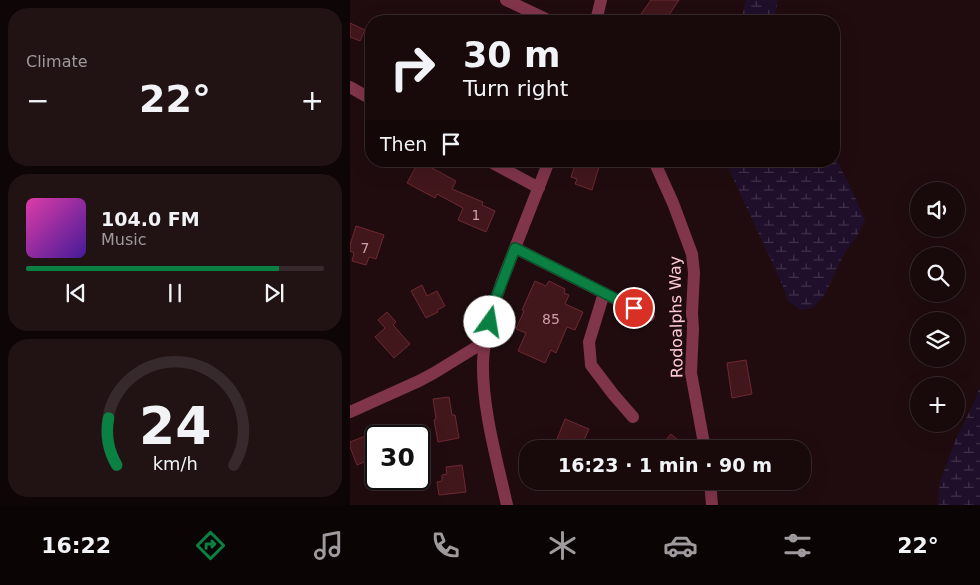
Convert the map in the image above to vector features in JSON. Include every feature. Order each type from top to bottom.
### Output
[{"type":"street","points":[[506,0],[537,15]]},
{"type":"street","points":[[597,15],[601,0]]},
{"type":"street","points":[[350,87],[365,95]]},
{"type":"street","points":[[500,167],[539,188]]},
{"type":"street","points":[[507,505],[485,397],[483,360],[496,298],[547,167]]},
{"type":"street","name":"Rodoalphs Way","points":[[657,167],[673,203],[692,254],[694,273],[691,373],[703,440]]},
{"type":"street","points":[[515,248],[649,316]]},
{"type":"street","points":[[604,293],[589,342],[590,364],[633,417]]},
{"type":"street","points":[[350,412],[419,381],[486,341]]},
{"type":"street","points":[[711,490],[712,505]]},
{"type":"green space","points":[[746,0],[778,0],[775,15],[742,15]]},
{"type":"green space","points":[[728,167],[840,167],[865,220],[857,236],[844,254],[825,295],[813,308],[801,310],[788,301]]},
{"type":"green space","points":[[980,386],[980,505],[938,505],[940,482],[959,432],[965,432],[965,421]]},
{"type":"building","points":[[651,0],[679,0],[669,15],[640,15]]},
{"type":"building","points":[[350,23],[365,30],[360,41],[350,37]]},
{"type":"building","points":[[416,167],[430,167],[456,181],[452,189],[483,202],[482,205],[495,211],[486,232],[458,220],[463,208],[437,194],[435,198],[407,183]]},
{"type":"building","points":[[574,167],[599,167],[592,190],[575,184],[577,179],[571,177]]},
{"type":"building","points":[[356,226],[384,235],[376,259],[369,257],[366,265],[352,261],[354,253],[350,251],[350,245]]},
{"type":"building","points":[[535,281],[546,286],[549,281],[565,289],[564,293],[569,295],[565,304],[583,312],[575,330],[567,327],[556,353],[551,350],[545,363],[518,351],[526,333],[516,329]]},
{"type":"building","points":[[422,285],[427,296],[437,291],[445,306],[426,318],[411,291]]},
{"type":"building","points":[[387,312],[396,322],[393,325],[410,344],[394,358],[375,337],[385,328],[378,320]]},
{"type":"building","points":[[746,360],[752,394],[732,398],[727,363]]},
{"type":"building","points":[[449,397],[452,415],[455,415],[459,438],[438,442],[433,399]]},
{"type":"building","points":[[565,419],[589,429],[584,440],[557,440]]},
{"type":"building","points":[[671,434],[678,440],[666,440]]},
{"type":"building","points":[[365,436],[365,462],[357,465],[350,442]]},
{"type":"building","points":[[462,465],[466,492],[439,495],[437,482],[442,481],[442,475],[447,474],[446,467]]},
{"type":"route","points":[[490,322],[496,298],[515,248],[634,308]]}]
